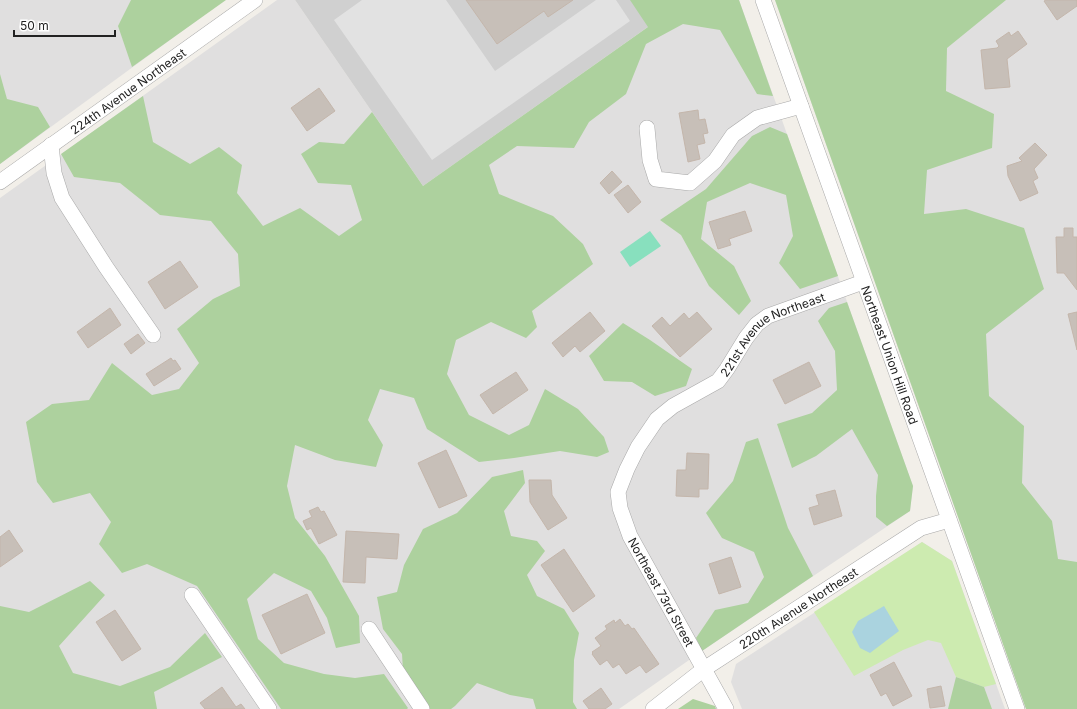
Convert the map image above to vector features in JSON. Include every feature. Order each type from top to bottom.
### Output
[{"type":"street","name":"224th Avenue Northeast","points":[[0,182],[255,0]]},
{"type":"street","name":"Northeast Union Hill Road","points":[[763,0],[1017,709]]},
{"type":"street","points":[[647,128],[650,160],[656,179],[690,183],[715,162],[733,135],[756,118],[801,106]]},
{"type":"street","points":[[51,145],[54,173],[62,198],[106,268],[153,335]]},
{"type":"street","name":"221st Avenue Northeast","points":[[627,469],[638,447],[657,419],[673,406],[718,381],[757,324],[768,316],[864,282]]},
{"type":"street","name":"Northeast 73rd Street","points":[[627,469],[618,492],[620,508],[630,536],[726,709]]},
{"type":"street","name":"220th Avenue Northeast","points":[[653,709],[704,669],[921,528],[949,520]]},
{"type":"street","points":[[192,595],[269,709]]},
{"type":"street","points":[[369,629],[422,709]]},
{"type":"shaded area","points":[[0,0],[189,0],[200,18],[0,164]]},
{"type":"shaded area","points":[[277,0],[295,0],[423,186],[686,0],[739,0],[913,486],[910,511],[702,651],[619,709],[0,709],[0,198]]},
{"type":"shaded area","points":[[295,0],[686,0],[423,186]]},
{"type":"shaded area","points":[[362,0],[446,0],[495,71],[596,0],[616,0],[630,21],[432,160],[334,20]]},
{"type":"shaded area","points":[[775,0],[1077,0],[1077,709],[1026,709]]},
{"type":"shaded area","points":[[922,542],[952,561],[1005,709],[742,709],[731,682],[736,664]]},
{"type":"green space","points":[[131,0],[226,0],[132,67],[118,26]]},
{"type":"green space","points":[[630,0],[739,0],[773,96],[757,94],[720,30],[683,24],[646,44],[626,94],[589,122],[574,148],[517,146],[489,165],[499,194],[553,216],[583,244],[593,264],[532,311],[537,327],[526,338],[491,322],[456,340],[447,374],[469,415],[509,435],[529,425],[545,389],[578,409],[604,437],[609,452],[597,457],[560,451],[479,462],[427,429],[414,398],[380,389],[368,420],[383,445],[376,467],[335,460],[295,445],[287,486],[295,518],[325,556],[359,616],[360,643],[336,648],[327,618],[311,591],[274,573],[247,599],[258,639],[284,663],[324,674],[355,678],[384,674],[408,708],[281,709],[197,586],[147,564],[122,573],[99,544],[111,522],[90,493],[53,503],[37,482],[26,422],[52,404],[89,400],[112,363],[152,395],[179,389],[199,363],[177,329],[213,299],[240,286],[238,254],[211,221],[160,215],[120,183],[74,177],[61,154],[143,96],[153,142],[190,164],[219,147],[242,165],[237,193],[263,226],[300,208],[339,236],[362,220],[351,185],[318,183],[301,154],[319,142],[344,144],[372,112],[423,186],[648,27]]},
{"type":"green space","points":[[775,0],[1006,0],[947,48],[946,91],[994,114],[992,148],[927,170],[924,214],[966,209],[1024,228],[1044,289],[986,334],[989,396],[1024,426],[1022,483],[1052,521],[1058,559],[1077,562],[1077,709],[1026,709]]},
{"type":"green space","points":[[0,74],[7,99],[38,107],[50,127],[0,164]]},
{"type":"green space","points":[[770,127],[787,134],[838,276],[800,289],[779,263],[793,236],[786,195],[750,183],[707,202],[701,239],[734,266],[751,301],[739,315],[709,286],[681,235],[660,220],[706,189],[752,136]]},
{"type":"green space","points":[[650,231],[661,246],[630,267],[620,252]]},
{"type":"green space","points":[[847,302],[913,486],[910,511],[887,526],[876,517],[878,475],[852,429],[816,456],[792,468],[777,424],[812,413],[837,390],[835,351],[818,321],[829,308]]},
{"type":"green space","points":[[623,323],[692,369],[686,386],[655,396],[632,382],[604,381],[589,356]]},
{"type":"green space","points":[[758,438],[788,528],[813,576],[702,651],[696,638],[715,610],[748,603],[764,577],[754,552],[722,538],[706,513],[733,481],[746,442]]},
{"type":"green space","points":[[523,470],[525,483],[504,511],[511,536],[537,541],[545,551],[527,575],[537,596],[564,609],[579,633],[574,660],[573,702],[577,709],[536,709],[533,699],[510,695],[477,683],[451,709],[429,709],[403,671],[402,654],[383,629],[377,597],[397,592],[404,565],[423,529],[457,513],[492,477]]},
{"type":"green space","points":[[922,542],[952,561],[996,684],[984,687],[956,677],[941,643],[928,640],[903,650],[854,676],[814,612]]},
{"type":"green space","points":[[90,581],[105,595],[59,646],[73,673],[120,686],[170,667],[205,633],[222,657],[154,692],[157,709],[0,709],[0,606],[29,612]]},
{"type":"green space","points":[[956,677],[984,687],[992,709],[948,709]]},
{"type":"green space","points":[[693,699],[715,706],[716,709],[678,709]]},
{"type":"water","points":[[884,606],[899,631],[870,653],[860,648],[852,632],[858,621]]},
{"type":"building","points":[[466,0],[573,0],[548,17],[544,11],[497,44]]},
{"type":"building","points":[[1077,0],[1077,6],[1057,20],[1044,1]]},
{"type":"building","points":[[1018,31],[1027,44],[1007,59],[1010,87],[985,89],[981,50],[997,48],[999,46],[996,41],[1009,32],[1011,36]]},
{"type":"building","points":[[319,88],[335,111],[307,131],[291,108]]},
{"type":"building","points":[[698,110],[699,120],[705,119],[708,133],[703,134],[705,143],[697,145],[700,159],[688,162],[679,113]]},
{"type":"building","points":[[1035,143],[1047,155],[1034,169],[1038,178],[1033,181],[1038,193],[1020,201],[1008,176],[1007,166],[1022,161],[1019,158]]},
{"type":"building","points":[[612,171],[622,182],[609,194],[600,183]]},
{"type":"building","points":[[628,185],[641,202],[628,213],[614,195]]},
{"type":"building","points":[[745,211],[752,231],[729,239],[731,245],[718,249],[709,222]]},
{"type":"building","points":[[1064,228],[1073,228],[1073,237],[1077,237],[1077,290],[1064,273],[1057,273],[1056,237],[1064,237]]},
{"type":"building","points":[[180,261],[198,287],[165,309],[148,282]]},
{"type":"building","points":[[110,308],[121,325],[88,348],[77,332]]},
{"type":"building","points":[[590,312],[605,331],[580,352],[575,346],[563,357],[552,343]]},
{"type":"building","points":[[697,312],[712,329],[680,357],[652,326],[662,317],[670,326],[684,313],[689,319]]},
{"type":"building","points":[[1077,312],[1077,350],[1068,314]]},
{"type":"building","points":[[138,334],[145,343],[131,354],[124,344]]},
{"type":"building","points":[[171,358],[173,361],[175,360],[181,369],[154,386],[146,374]]},
{"type":"building","points":[[809,362],[821,386],[785,404],[773,380]]},
{"type":"building","points":[[516,372],[528,390],[493,414],[480,395]]},
{"type":"building","points":[[446,450],[467,496],[439,508],[418,463]]},
{"type":"building","points":[[687,453],[709,454],[708,489],[699,489],[699,497],[676,496],[677,470],[686,470]]},
{"type":"building","points":[[529,480],[551,480],[552,495],[567,518],[548,530],[530,502]]},
{"type":"building","points":[[835,490],[842,516],[814,525],[809,508],[819,505],[816,495]]},
{"type":"building","points":[[318,507],[321,512],[324,511],[337,535],[319,544],[311,528],[307,530],[303,521],[312,517],[309,511]]},
{"type":"building","points":[[9,530],[23,551],[0,567],[0,537]]},
{"type":"building","points":[[346,531],[399,534],[397,559],[366,557],[365,583],[343,582]]},
{"type":"building","points":[[564,549],[595,596],[573,612],[541,565]]},
{"type":"building","points":[[731,557],[741,587],[719,594],[709,564]]},
{"type":"building","points":[[307,594],[325,633],[281,654],[262,615]]},
{"type":"building","points":[[115,610],[141,649],[122,661],[96,622]]},
{"type":"building","points":[[620,619],[625,626],[628,624],[632,629],[634,628],[659,664],[646,673],[640,665],[626,674],[619,664],[613,668],[607,660],[600,665],[592,654],[592,652],[601,646],[595,638],[607,629],[605,626],[614,620],[615,623]]},
{"type":"building","points":[[894,662],[912,696],[893,706],[886,693],[881,696],[870,675]]},
{"type":"building","points":[[941,686],[945,706],[930,708],[927,689]]},
{"type":"building","points":[[222,687],[236,707],[241,704],[245,709],[205,709],[200,703]]},
{"type":"building","points":[[601,688],[612,704],[605,709],[589,709],[583,701]]}]
